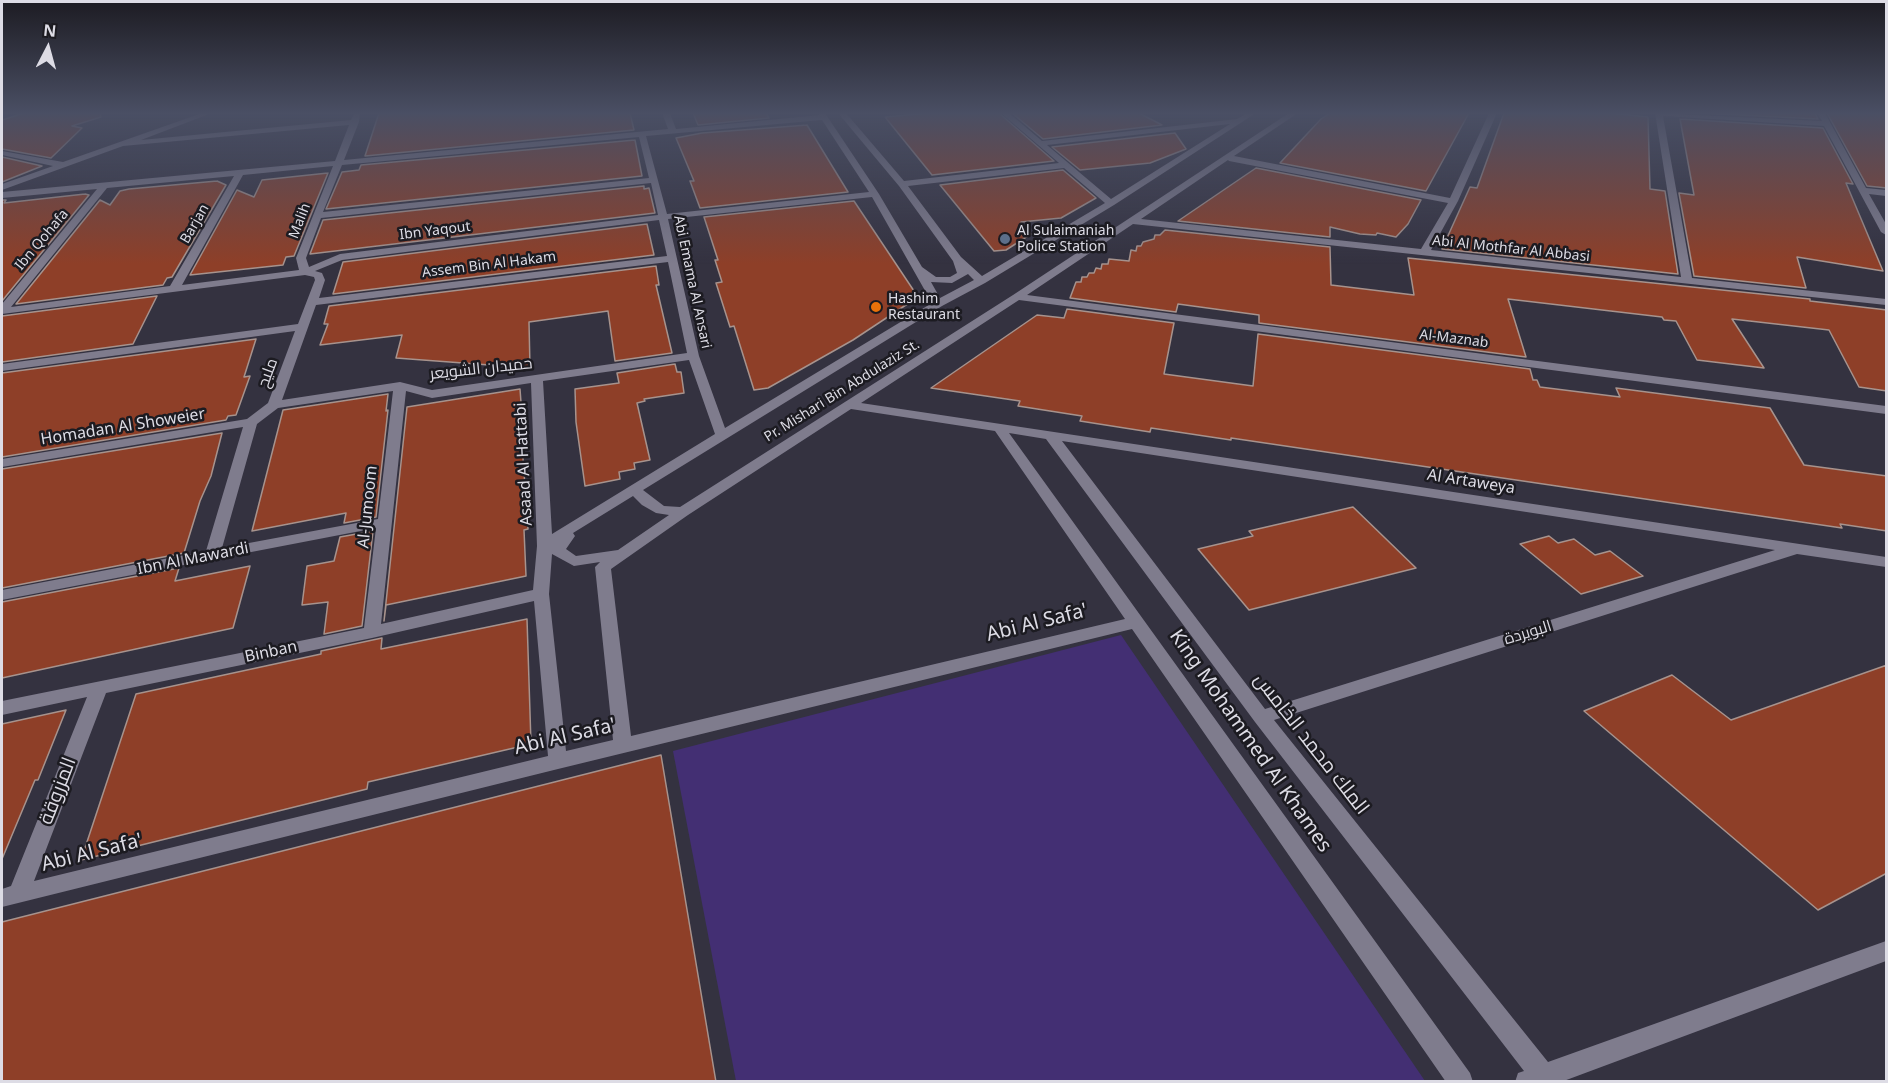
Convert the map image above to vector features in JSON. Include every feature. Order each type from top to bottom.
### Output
[{"type":"street","points":[[56,164],[63,165]]},
{"type":"street","points":[[2,187],[67,164]]},
{"type":"street","points":[[2,195],[333,164]]},
{"type":"street","name":"Malih","points":[[305,272],[301,258],[338,164]]},
{"type":"street","name":"Abi Emama Al Ansari","points":[[650,164],[693,356],[721,434]]},
{"type":"street","points":[[855,164],[875,194],[938,304]]},
{"type":"street","points":[[885,164],[957,259],[981,282]]},
{"type":"street","points":[[545,546],[579,522],[721,434],[938,304],[981,282],[1172,164]]},
{"type":"street","name":"Pr. Mishari Bin Abdulaziz St.","points":[[623,747],[603,567],[736,477],[1221,164]]},
{"type":"street","points":[[1258,164],[1453,201]]},
{"type":"street","points":[[1424,253],[1453,201],[1470,164]]},
{"type":"street","points":[[1667,164],[1687,282]]},
{"type":"street","points":[[1848,164],[1887,231]]},
{"type":"street","points":[[902,184],[1067,165],[1111,203]]},
{"type":"street","name":"Barjan","points":[[174,289],[240,173]]},
{"type":"street","points":[[316,216],[655,180]]},
{"type":"street","name":"Ibn Qohafa","points":[[2,310],[103,187]]},
{"type":"street","points":[[1863,190],[1887,193]]},
{"type":"street","name":"Ibn Yaqout","points":[[2,310],[305,272],[340,257],[875,194]]},
{"type":"street","name":"Abi Al Mothfar Al Abbasi","points":[[1133,221],[1887,302]]},
{"type":"street","name":"Assem Bin Al Hakam","points":[[312,302],[670,259]]},
{"type":"street","points":[[916,266],[934,280],[952,279],[963,274],[957,259]]},
{"type":"street","name":"مليح","points":[[251,422],[274,405],[320,280],[318,275],[305,272]]},
{"type":"street","name":"Al-Maznab","points":[[1017,297],[1887,410]]},
{"type":"street","points":[[2,368],[302,327]]},
{"type":"street","name":"حميدان الشويعر","points":[[274,405],[400,386],[432,394],[693,356]]},
{"type":"street","name":"Asaad Al Hattabi","points":[[537,380],[545,546],[541,594],[558,761]]},
{"type":"street","name":"Al-Jumoom","points":[[372,632],[400,386]]},
{"type":"street","name":"Al Artaweya","points":[[849,405],[1887,562]]},
{"type":"street","points":[[212,556],[251,422]]},
{"type":"street","name":"Homadan Al Showeier","points":[[2,463],[251,422]]},
{"type":"street","name":"King Mohammed Al Khames","points":[[999,428],[1461,1082]]},
{"type":"street","name":"الملك محمد الخامس","points":[[1051,436],[1261,717],[1539,1079]]},
{"type":"street","points":[[634,489],[647,502],[661,510],[683,512]]},
{"type":"street","name":"Ibn Al Mawardi","points":[[2,595],[385,522]]},
{"type":"street","points":[[579,522],[557,550],[574,561],[624,553]]},
{"type":"street","name":"البويردة","points":[[1261,717],[1795,549]]},
{"type":"street","name":"Binban","points":[[2,708],[372,632],[541,594]]},
{"type":"street","name":"Abi Al Safa'","points":[[10,897],[558,761],[1138,622]]},
{"type":"street","name":"المزروقة","points":[[10,897],[99,688]]},
{"type":"street","points":[[1539,1079],[1887,951]]},
{"type":"shaded area","points":[[1121,635],[1425,1081],[736,1081],[673,751]]},
{"type":"building","points":[[2,164],[42,166],[2,182]]},
{"type":"building","points":[[640,164],[642,176],[326,209],[342,172],[359,170],[361,165]]},
{"type":"building","points":[[687,164],[831,164],[848,192],[700,208],[690,181],[694,181]]},
{"type":"building","points":[[923,164],[1032,164],[932,175]]},
{"type":"building","points":[[1072,164],[1145,164],[1080,170]]},
{"type":"building","points":[[1283,164],[1441,164],[1426,191]]},
{"type":"building","points":[[1486,164],[1649,164],[1650,189],[1665,191],[1678,274],[1442,249],[1470,187],[1477,188]]},
{"type":"building","points":[[1688,164],[1842,164],[1853,184],[1846,183],[1883,271],[1797,257],[1806,288],[1694,276],[1679,193],[1694,195]]},
{"type":"building","points":[[1855,164],[1887,164],[1887,188],[1867,186]]},
{"type":"building","points":[[1256,168],[1421,200],[1408,224],[1396,237],[1377,233],[1376,235],[1360,234],[1330,227],[1330,237],[1178,221]]},
{"type":"building","points":[[1063,170],[1096,198],[1061,218],[1021,222],[1031,234],[1006,250],[994,251],[940,185]]},
{"type":"building","points":[[328,173],[294,256],[286,257],[283,265],[190,275],[237,190],[254,197],[262,180]]},
{"type":"building","points":[[217,181],[226,185],[172,277],[167,278],[163,285],[16,304],[100,200],[110,205],[120,191]]},
{"type":"building","points":[[644,186],[644,189],[649,188],[655,213],[310,254],[323,220]]},
{"type":"building","points":[[89,195],[2,301],[2,200],[6,200],[4,203]]},
{"type":"building","points":[[854,201],[918,297],[853,340],[768,388],[754,390],[734,326],[730,327],[716,283],[722,282],[715,260],[718,260],[704,217]]},
{"type":"building","points":[[647,224],[654,255],[333,294],[343,262]]},
{"type":"building","points":[[1165,230],[1330,247],[1331,285],[1414,295],[1408,258],[1810,299],[1810,301],[1887,310],[1887,391],[1859,387],[1829,330],[1732,319],[1764,368],[1697,360],[1676,321],[1664,320],[1662,317],[1508,299],[1526,357],[1259,323],[1259,315],[1178,304],[1176,312],[1070,298],[1076,282],[1081,282],[1082,277],[1094,273],[1096,268],[1101,269],[1102,264],[1108,264],[1109,259],[1129,261],[1131,250],[1136,251],[1137,246],[1154,239],[1155,235],[1160,235]]},
{"type":"building","points":[[656,266],[659,285],[656,285],[672,353],[615,361],[608,311],[529,322],[530,368],[396,358],[402,335],[320,345],[328,324],[324,324],[329,306]]},
{"type":"building","points":[[157,296],[133,344],[2,362],[2,316]]},
{"type":"building","points":[[1067,309],[1174,323],[1164,374],[1253,386],[1258,334],[1530,369],[1533,380],[1537,380],[1540,387],[1620,397],[1616,388],[1770,408],[1804,465],[1887,476],[1887,531],[1840,524],[1842,528],[1231,438],[1231,440],[1151,428],[1150,432],[1080,421],[1082,416],[1018,406],[1020,401],[931,388],[1037,315],[1064,318]]},
{"type":"building","points":[[256,339],[244,377],[250,376],[236,415],[228,416],[226,420],[2,457],[2,373]]},
{"type":"building","points":[[675,364],[677,372],[681,372],[684,393],[644,399],[645,401],[637,403],[650,460],[634,463],[635,469],[619,472],[620,479],[585,486],[576,422],[575,389],[619,383],[617,373]]},
{"type":"building","points":[[520,389],[528,529],[524,530],[526,576],[386,605],[384,621],[407,407]]},
{"type":"building","points":[[388,394],[376,517],[344,523],[346,513],[252,531],[283,410]]},
{"type":"building","points":[[222,433],[211,476],[200,501],[184,553],[2,588],[2,469]]},
{"type":"building","points":[[1353,507],[1416,568],[1249,610],[1198,549],[1253,536],[1249,531]]},
{"type":"building","points":[[373,531],[362,626],[324,634],[328,602],[302,605],[307,566],[334,561],[340,537]]},
{"type":"building","points":[[1549,536],[1558,543],[1574,539],[1595,555],[1610,551],[1643,576],[1581,594],[1520,544]]},
{"type":"building","points":[[250,566],[233,628],[2,678],[2,602],[179,568],[175,581]]},
{"type":"building","points":[[527,619],[531,744],[368,782],[367,789],[81,860],[136,694],[321,654],[321,651],[382,638],[381,649]]},
{"type":"building","points":[[1887,665],[1887,873],[1818,910],[1584,711],[1672,675],[1731,720]]},
{"type":"building","points":[[66,710],[38,780],[35,780],[2,859],[2,724]]},
{"type":"building","points":[[661,755],[716,1082],[2,1082],[2,922]]},
{"type":"place","name":"Al Sulaimaniah Police Station","points":[[1005,239]]},
{"type":"place","name":"Hashim Restaurant","points":[[876,307]]}]
